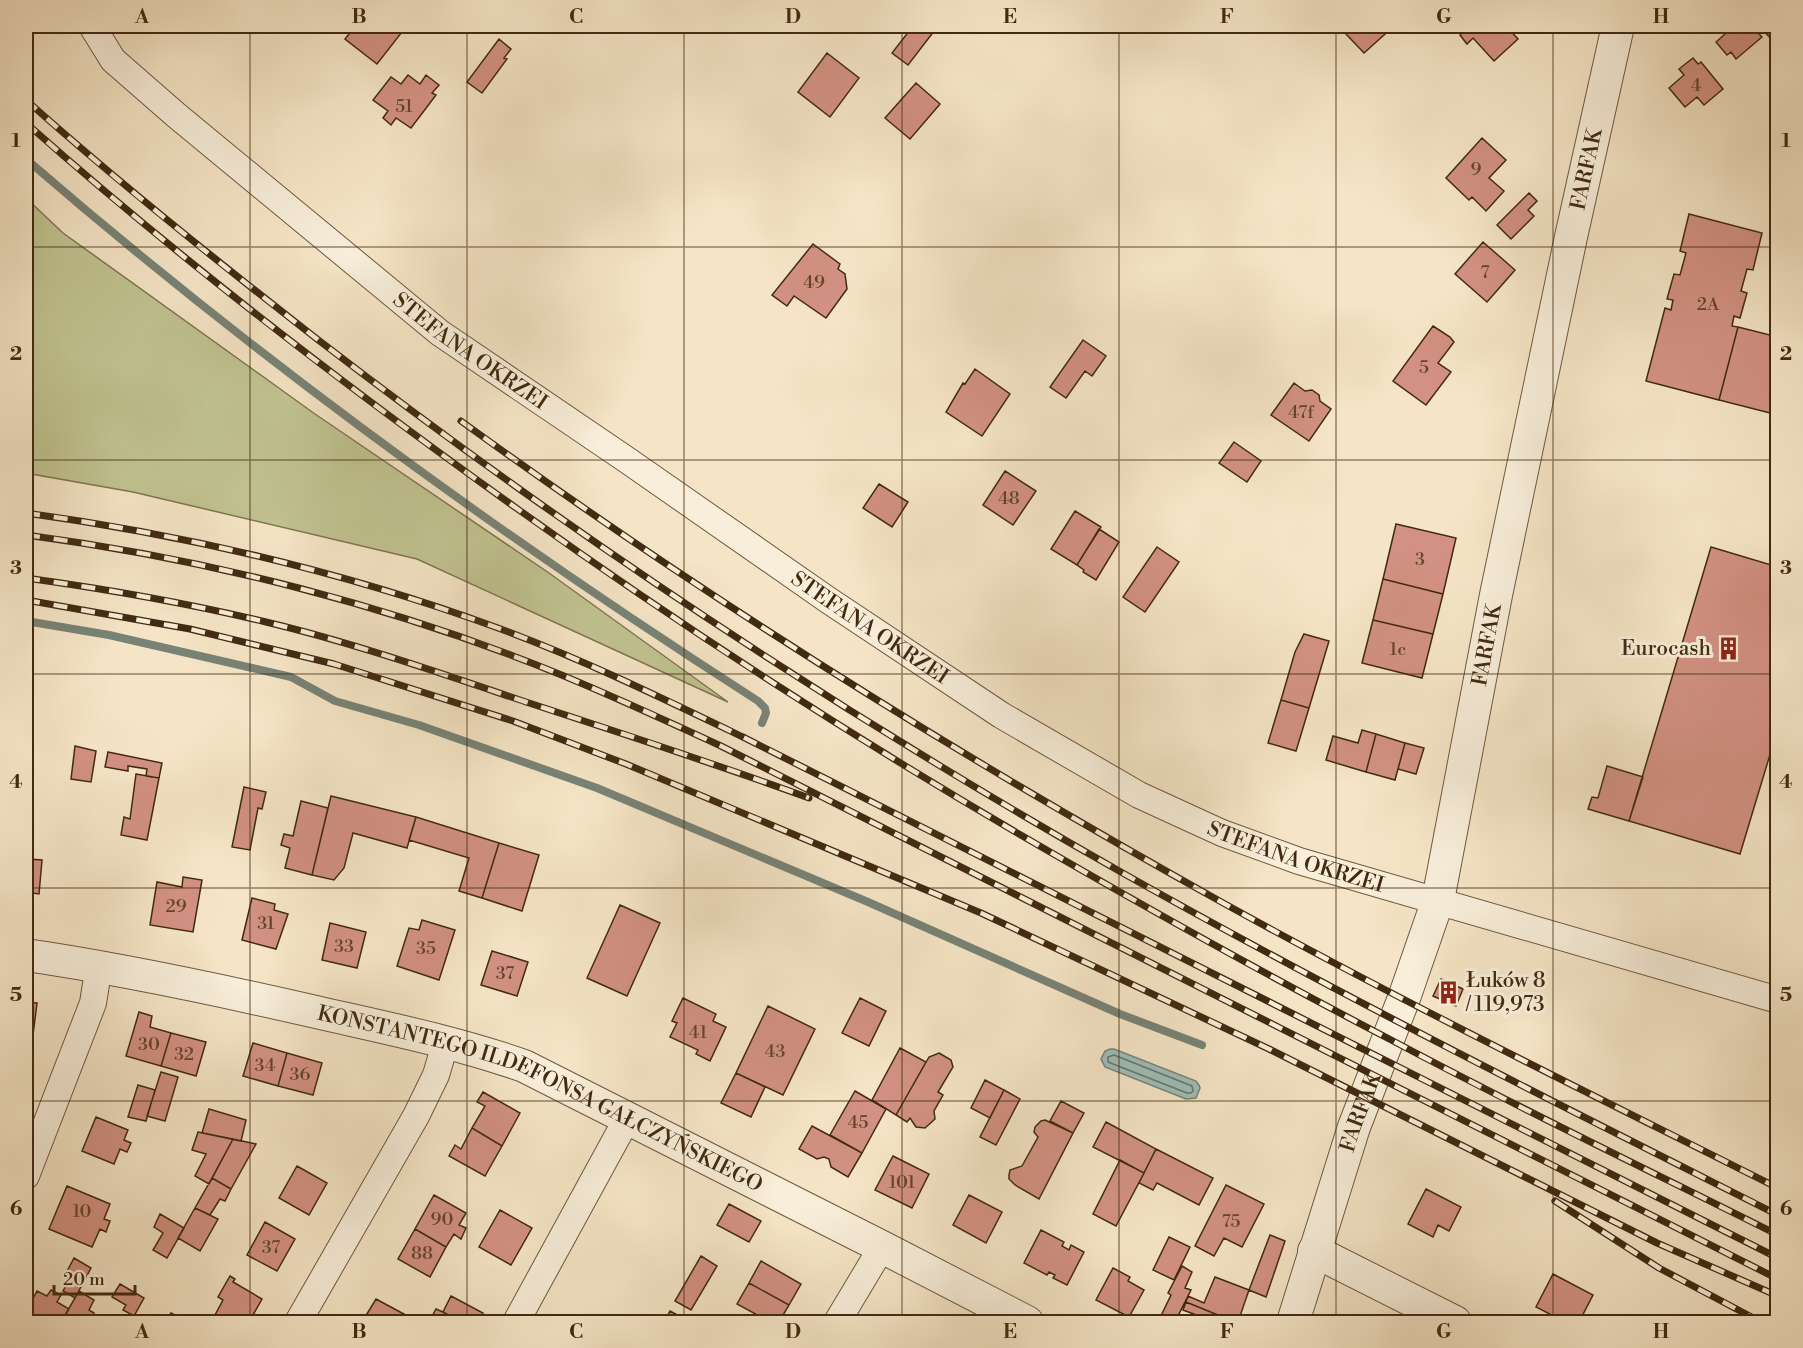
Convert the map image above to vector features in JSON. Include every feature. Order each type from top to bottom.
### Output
[{"type":"street","name":"STEFANA OKRZEI","points":[[92,26],[113,60],[440,333],[828,600],[1001,715],[1139,795],[1222,832],[1299,861],[1778,1000]]},
{"type":"street","name":"FARFAK","points":[[1293,1323],[1354,1127],[1404,998],[1438,900],[1496,595],[1618,26]]},
{"type":"street","name":"KONSTANTEGO ILDEFONSA GAŁCZYŃSKIEGO","points":[[26,955],[99,965],[446,1041],[524,1065],[1027,1323]]},
{"type":"street","points":[[26,1176],[93,1003],[99,965]]},
{"type":"street","points":[[298,1323],[416,1116],[436,1075],[446,1041]]},
{"type":"street","points":[[516,1323],[627,1118]]},
{"type":"street","points":[[837,1323],[882,1247]]},
{"type":"street","points":[[1314,1251],[1455,1323]]},
{"type":"green space","points":[[26,198],[63,233],[315,414],[549,573],[728,702],[417,559],[133,492],[26,473]]},
{"type":"water","points":[[1110,1049],[1196,1081],[1200,1088],[1196,1098],[1186,1099],[1105,1067],[1101,1059],[1105,1051]]},
{"type":"building","points":[[355,26],[393,26],[402,32],[377,64],[345,39]]},
{"type":"building","points":[[913,26],[938,26],[908,65],[892,53]]},
{"type":"building","points":[[1356,26],[1394,26],[1364,53],[1346,34]]},
{"type":"building","points":[[1462,26],[1506,26],[1518,39],[1494,61],[1473,38],[1467,44],[1460,35],[1466,30]]},
{"type":"building","points":[[1722,26],[1751,26],[1762,37],[1736,59],[1731,52],[1727,55],[1716,42],[1725,34],[1719,28]]},
{"type":"building","points":[[1759,26],[1778,26],[1778,46]]},
{"type":"building","points":[[499,39],[511,49],[504,58],[507,59],[482,93],[467,82]]},
{"type":"building","points":[[827,53],[859,78],[830,117],[798,92]]},
{"type":"building","points":[[1693,58],[1698,64],[1701,62],[1723,89],[1704,105],[1697,97],[1685,107],[1669,88],[1684,75],[1679,69]]},
{"type":"building","points":[[408,75],[420,84],[426,75],[439,85],[432,93],[436,95],[411,128],[396,118],[391,125],[383,118],[388,111],[373,100],[391,77],[401,84]]},
{"type":"building","points":[[916,83],[940,104],[910,139],[885,118]]},
{"type":"building","points":[[1482,138],[1506,160],[1489,178],[1504,191],[1486,211],[1472,197],[1469,200],[1446,178]]},
{"type":"building","points":[[1529,193],[1537,201],[1528,210],[1534,216],[1511,239],[1497,225]]},
{"type":"building","points":[[1689,214],[1762,233],[1753,270],[1747,269],[1741,291],[1747,293],[1740,318],[1734,316],[1732,326],[1738,327],[1719,400],[1646,381],[1665,308],[1671,310],[1673,300],[1667,299],[1674,274],[1680,275],[1686,253],[1680,251]]},
{"type":"building","points":[[1483,242],[1515,270],[1487,302],[1455,274]]},
{"type":"building","points":[[813,244],[840,264],[838,269],[845,274],[847,289],[826,318],[794,296],[787,306],[772,295]]},
{"type":"building","points":[[1433,326],[1454,342],[1438,363],[1451,372],[1426,405],[1393,381]]},
{"type":"building","points":[[1738,327],[1778,337],[1778,415],[1719,400]]},
{"type":"building","points":[[1083,340],[1106,356],[1092,376],[1085,371],[1066,398],[1050,387]]},
{"type":"building","points":[[975,369],[1010,394],[982,436],[946,412],[963,383],[965,384]]},
{"type":"building","points":[[1294,383],[1305,391],[1312,390],[1319,395],[1320,401],[1331,409],[1309,441],[1271,415]]},
{"type":"building","points":[[1234,442],[1261,461],[1247,482],[1219,463]]},
{"type":"building","points":[[1005,471],[1036,491],[1013,525],[983,505]]},
{"type":"building","points":[[879,484],[908,502],[892,527],[863,508]]},
{"type":"building","points":[[1075,511],[1101,527],[1077,565],[1051,549]]},
{"type":"building","points":[[1396,524],[1456,538],[1443,594],[1383,579]]},
{"type":"building","points":[[1099,529],[1119,542],[1096,580],[1077,565]]},
{"type":"building","points":[[1157,547],[1179,562],[1145,612],[1123,597]]},
{"type":"building","name":"Eurocash","points":[[1711,547],[1778,567],[1778,728],[1740,854],[1629,821]]},
{"type":"building","points":[[1383,579],[1443,594],[1433,634],[1373,620]]},
{"type":"building","points":[[1373,620],[1433,634],[1422,678],[1362,663]]},
{"type":"building","points":[[1304,634],[1329,641],[1309,708],[1281,700],[1295,652]]},
{"type":"building","points":[[1281,700],[1309,708],[1296,751],[1268,743]]},
{"type":"building","points":[[1362,730],[1376,734],[1366,772],[1326,760],[1333,736],[1358,743]]},
{"type":"building","points":[[1376,734],[1405,743],[1395,780],[1366,772]]},
{"type":"building","points":[[1405,743],[1424,748],[1416,774],[1398,769]]},
{"type":"building","points":[[75,746],[96,751],[91,782],[71,779]]},
{"type":"building","points":[[108,752],[162,763],[159,778],[146,776],[147,769],[128,766],[128,771],[105,767]]},
{"type":"building","points":[[1607,766],[1643,777],[1629,821],[1588,809],[1592,797],[1598,798]]},
{"type":"building","points":[[136,774],[159,778],[147,840],[121,835],[124,817],[130,819]]},
{"type":"building","points":[[244,787],[266,792],[262,809],[258,808],[250,850],[232,847]]},
{"type":"building","points":[[331,796],[416,817],[407,848],[353,833],[344,868],[334,880],[312,875]]},
{"type":"building","points":[[301,801],[328,808],[312,875],[285,868],[290,848],[281,845],[284,834],[293,836]]},
{"type":"building","points":[[416,817],[499,843],[482,898],[459,891],[469,858],[409,840]]},
{"type":"building","points":[[499,843],[539,855],[522,911],[482,898]]},
{"type":"building","points":[[26,847],[29,848],[28,859],[42,860],[39,894],[26,892]]},
{"type":"building","points":[[183,877],[202,880],[193,932],[150,925],[157,882],[182,887]]},
{"type":"building","points":[[252,898],[275,904],[274,910],[288,914],[276,949],[242,940]]},
{"type":"building","points":[[620,905],[660,923],[627,996],[587,978]]},
{"type":"building","points":[[422,920],[455,930],[439,980],[397,966],[409,928],[419,930]]},
{"type":"building","points":[[330,923],[366,932],[357,968],[322,960]]},
{"type":"building","points":[[492,951],[528,962],[517,996],[481,985]]},
{"type":"building","name":"Łuków 8 / 119,973","points":[[1441,979],[1463,989],[1456,1006],[1433,996]]},
{"type":"building","points":[[683,998],[716,1014],[713,1021],[726,1027],[710,1061],[696,1054],[698,1050],[670,1037],[677,1023],[672,1021]]},
{"type":"building","points":[[860,998],[886,1011],[869,1046],[842,1033]]},
{"type":"building","points":[[26,1002],[37,1003],[33,1035],[26,1034]]},
{"type":"building","points":[[768,1006],[815,1029],[783,1095],[736,1073]]},
{"type":"building","points":[[139,1012],[152,1016],[150,1027],[171,1033],[161,1066],[126,1056]]},
{"type":"building","points":[[171,1033],[206,1042],[196,1076],[161,1066]]},
{"type":"building","points":[[253,1043],[287,1053],[278,1086],[243,1076]]},
{"type":"building","points":[[900,1048],[926,1062],[896,1115],[872,1100]]},
{"type":"building","points":[[287,1053],[322,1063],[313,1095],[278,1086]]},
{"type":"building","points":[[939,1053],[951,1060],[953,1067],[938,1092],[943,1095],[934,1111],[935,1119],[925,1128],[916,1127],[910,1118],[907,1122],[896,1115],[929,1057]]},
{"type":"building","points":[[161,1072],[178,1077],[165,1121],[147,1116]]},
{"type":"building","points":[[736,1073],[765,1087],[751,1117],[721,1103]]},
{"type":"building","points":[[985,1080],[1004,1090],[990,1118],[971,1108]]},
{"type":"building","points":[[138,1085],[155,1090],[146,1121],[128,1117]]},
{"type":"building","points":[[1004,1090],[1020,1099],[996,1145],[980,1137]]},
{"type":"building","points":[[855,1091],[886,1109],[862,1153],[830,1135]]},
{"type":"building","points":[[483,1092],[520,1113],[502,1146],[472,1128],[485,1106],[477,1102]]},
{"type":"building","points":[[1061,1101],[1084,1113],[1073,1133],[1050,1121]]},
{"type":"building","points":[[209,1109],[246,1120],[241,1141],[202,1133]]},
{"type":"building","points":[[96,1117],[128,1130],[124,1140],[131,1143],[127,1152],[120,1149],[114,1164],[82,1151]]},
{"type":"building","points":[[1045,1120],[1073,1133],[1039,1199],[1015,1185],[1009,1179],[1009,1175],[1010,1170],[1022,1166],[1038,1137],[1034,1132],[1035,1127]]},
{"type":"building","points":[[1106,1122],[1156,1149],[1144,1173],[1093,1147]]},
{"type":"building","points":[[812,1126],[862,1153],[848,1177],[831,1167],[829,1159],[824,1157],[817,1159],[799,1149]]},
{"type":"building","points":[[472,1128],[502,1146],[485,1176],[449,1156],[455,1145],[461,1149]]},
{"type":"building","points":[[198,1132],[233,1139],[209,1184],[195,1176],[206,1154],[192,1150]]},
{"type":"building","points":[[233,1139],[256,1144],[231,1189],[212,1178]]},
{"type":"building","points":[[1156,1149],[1213,1178],[1199,1205],[1157,1183],[1153,1190],[1139,1183]]},
{"type":"building","points":[[893,1156],[929,1174],[912,1208],[875,1190]]},
{"type":"building","points":[[1120,1160],[1144,1173],[1116,1226],[1093,1214]]},
{"type":"building","points":[[297,1166],[327,1183],[309,1215],[279,1198]]},
{"type":"building","points":[[212,1178],[231,1189],[225,1201],[220,1199],[210,1215],[195,1208]]},
{"type":"building","points":[[1226,1185],[1264,1204],[1242,1247],[1224,1238],[1214,1256],[1195,1246]]},
{"type":"building","points":[[67,1186],[110,1204],[104,1219],[110,1221],[106,1232],[100,1229],[92,1247],[49,1229]]},
{"type":"building","points":[[1426,1189],[1461,1207],[1449,1231],[1438,1225],[1433,1237],[1408,1224]]},
{"type":"building","points":[[434,1195],[466,1213],[459,1225],[466,1228],[461,1239],[454,1234],[446,1247],[415,1229]]},
{"type":"building","points":[[969,1195],[1002,1212],[986,1243],[953,1225]]},
{"type":"building","points":[[729,1204],[761,1221],[749,1242],[717,1225]]},
{"type":"building","points":[[195,1208],[218,1219],[200,1251],[178,1238]]},
{"type":"building","points":[[500,1210],[532,1228],[511,1265],[479,1247]]},
{"type":"building","points":[[160,1214],[184,1228],[167,1258],[153,1250],[163,1233],[154,1227]]},
{"type":"building","points":[[265,1222],[295,1239],[277,1271],[247,1255]]},
{"type":"building","points":[[415,1229],[446,1247],[430,1277],[398,1259]]},
{"type":"building","points":[[1041,1230],[1064,1242],[1062,1246],[1069,1250],[1071,1245],[1084,1252],[1067,1285],[1053,1278],[1055,1275],[1049,1272],[1047,1275],[1024,1263]]},
{"type":"building","points":[[1270,1235],[1285,1241],[1266,1297],[1249,1290]]},
{"type":"building","points":[[1169,1237],[1190,1247],[1174,1280],[1153,1270]]},
{"type":"building","points":[[701,1256],[717,1266],[691,1310],[675,1301]]},
{"type":"building","points":[[74,1258],[91,1268],[75,1298],[63,1291],[70,1278],[65,1275]]},
{"type":"building","points":[[761,1261],[801,1284],[789,1305],[749,1283]]},
{"type":"building","points":[[1182,1266],[1192,1272],[1185,1288],[1191,1290],[1179,1314],[1181,1315],[1177,1322],[1158,1322],[1171,1295],[1168,1293]]},
{"type":"building","points":[[1113,1268],[1130,1277],[1128,1281],[1144,1290],[1129,1317],[1096,1300]]},
{"type":"building","points":[[1553,1274],[1593,1295],[1579,1322],[1565,1322],[1536,1307]]},
{"type":"building","points":[[230,1276],[235,1279],[233,1282],[262,1299],[249,1322],[228,1322],[215,1315],[223,1300],[218,1297]]},
{"type":"building","points":[[1215,1277],[1249,1290],[1240,1316],[1253,1322],[1235,1322],[1186,1302],[1188,1296],[1204,1303]]},
{"type":"building","points":[[749,1283],[789,1305],[779,1322],[770,1322],[737,1304]]},
{"type":"building","points":[[120,1284],[144,1298],[134,1316],[123,1310],[126,1305],[112,1297]]},
{"type":"building","points":[[51,1290],[61,1295],[57,1302],[69,1309],[61,1322],[26,1322],[26,1312],[37,1291],[47,1296]]},
{"type":"building","points":[[79,1291],[94,1300],[89,1310],[94,1313],[90,1321],[93,1322],[61,1322]]},
{"type":"building","points":[[451,1296],[483,1313],[478,1322],[461,1322],[443,1312]]},
{"type":"building","points":[[376,1299],[415,1320],[413,1322],[362,1322]]},
{"type":"building","points":[[1186,1302],[1235,1322],[1197,1322],[1199,1316],[1183,1310]]},
{"type":"building","points":[[436,1309],[443,1312],[461,1322],[429,1322]]},
{"type":"building","points":[[670,1311],[690,1322],[664,1322]]},
{"type":"building","points":[[171,1313],[188,1322],[165,1322]]},
{"type":"waterway","points":[[26,159],[201,305],[382,443],[568,575],[758,701],[765,708],[766,713],[762,723]]},
{"type":"waterway","points":[[26,621],[109,635],[291,677],[335,701],[419,725],[597,788],[868,902],[1120,1014],[1202,1045]]},
{"type":"railway","points":[[26,100],[97,162],[206,251],[414,412],[612,554],[815,688],[1022,815],[1208,921],[1451,1049],[1778,1215]]},
{"type":"railway","points":[[26,123],[206,275],[392,418],[641,596],[828,718],[1019,834],[1253,966],[1490,1091],[1778,1235]]},
{"type":"railway","points":[[461,421],[646,551],[836,674],[1029,792],[1225,904],[1362,977],[1778,1188]]},
{"type":"railway","points":[[26,513],[146,532],[324,573],[440,608],[560,653],[743,737],[1778,1258]]},
{"type":"railway","points":[[26,535],[163,557],[300,588],[434,628],[584,684],[721,746],[1778,1279]]},
{"type":"railway","points":[[26,578],[176,603],[332,639],[429,669],[809,798]]},
{"type":"railway","points":[[26,600],[190,629],[334,664],[513,721],[626,764],[981,913],[1269,1049],[1657,1243],[1778,1296]]},
{"type":"railway","points":[[1555,1201],[1659,1268],[1761,1322]]},
{"type":"place","name":"Eurocash","points":[[1729,648]]},
{"type":"place","name":"Łuków 8 / 119,973","points":[[1448,992]]}]
